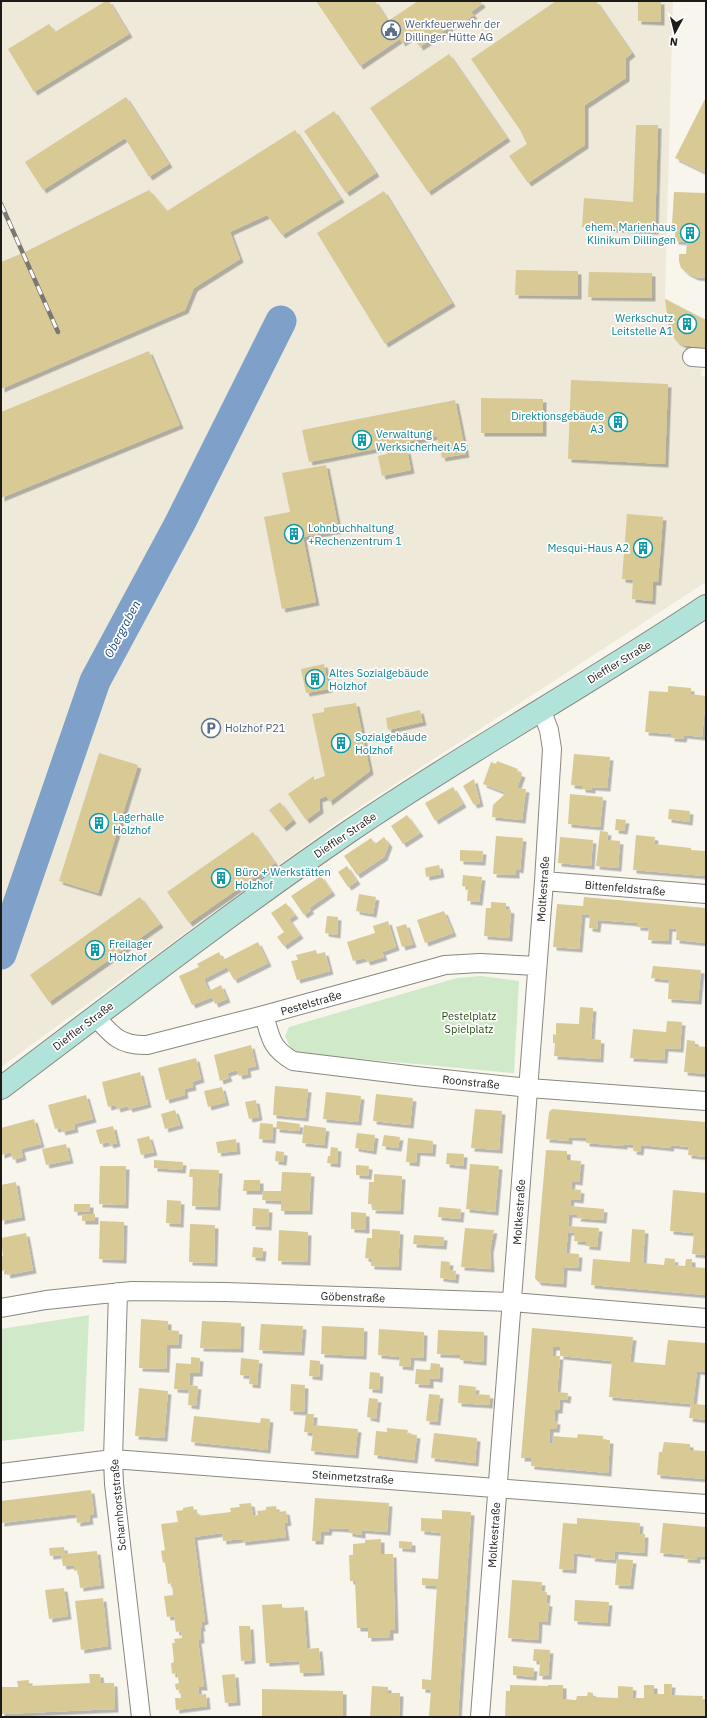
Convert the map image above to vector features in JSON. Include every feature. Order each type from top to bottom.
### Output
[{"type":"main road","name":"Dieffler Straße","points":[[1,1088],[95,1016],[347,833],[541,709],[647,645],[706,606]]},
{"type":"street","name":"Moltkestraße","points":[[480,1717],[529,1088],[552,749],[549,730],[541,709]]},
{"type":"street","name":"Bittenfeldstraße","points":[[544,881],[706,894]]},
{"type":"street","name":"Pestelstraße","points":[[95,1016],[110,1033],[122,1042],[134,1045],[147,1045],[264,1016],[445,965],[480,963],[537,966]]},
{"type":"street","name":"Roonstraße","points":[[264,1016],[273,1044],[282,1055],[293,1061],[529,1088],[706,1101]]},
{"type":"street","name":"Göbenstraße","points":[[1,1308],[46,1300],[118,1292],[225,1292],[512,1302],[706,1318]]},
{"type":"street","name":"Scharnhorststraße","points":[[118,1292],[113,1460],[114,1484],[141,1717]]},
{"type":"street","name":"Steinmetzstraße","points":[[1,1473],[113,1460],[498,1487],[706,1504]]},
{"type":"shaded area","points":[[1,1],[673,1],[665,298],[706,320],[705,348],[694,347],[691,368],[702,369],[701,376],[706,377],[706,582],[343,818],[1,1067]]},
{"type":"green space","name":"Pestelplatz Spielplatz","points":[[481,976],[519,981],[514,1073],[298,1053],[290,1047],[285,1036],[289,1027],[457,978]]},
{"type":"green space","points":[[89,1315],[84,1431],[1,1441],[1,1329]]},
{"type":"building","points":[[106,1],[109,1],[129,34],[34,92],[8,49],[49,24],[55,32]]},
{"type":"building","name":"Werkfeuerwehr der Dillinger Hütte AG","points":[[316,1],[375,1],[388,21],[418,1],[480,1],[482,4],[471,12],[474,15],[461,24],[459,21],[420,47],[412,36],[402,43],[400,39],[360,66]]},
{"type":"building","points":[[556,1],[596,1],[632,53],[626,58],[626,78],[585,105],[585,145],[528,183],[509,156],[527,144],[520,130],[471,59]]},
{"type":"building","points":[[638,1],[661,1],[661,22],[638,21]]},
{"type":"building","points":[[449,54],[507,138],[428,192],[370,108]]},
{"type":"building","points":[[126,97],[169,164],[149,177],[125,138],[43,190],[25,162]]},
{"type":"building","points":[[706,97],[706,173],[675,158]]},
{"type":"building","points":[[334,111],[376,173],[346,193],[304,131]]},
{"type":"building","points":[[636,125],[658,125],[655,231],[582,227],[584,198],[633,202]]},
{"type":"building","points":[[295,130],[341,199],[282,235],[267,215],[230,232],[240,259],[194,288],[185,310],[1,389],[1,262],[23,253],[149,190],[167,211]]},
{"type":"building","points":[[384,191],[452,303],[385,344],[317,233]]},
{"type":"building","name":"ehem. Marienhaus Klinikum Dillingen","points":[[674,192],[706,193],[706,278],[695,277],[681,268],[679,254],[686,254],[687,242],[675,241],[675,224],[672,224]]},
{"type":"building","points":[[516,270],[578,271],[578,296],[515,295]]},
{"type":"building","points":[[589,272],[652,273],[652,298],[588,297]]},
{"type":"building","name":"Werkschutz Leitstelle A1","points":[[665,299],[706,320],[705,348],[683,345],[676,341],[669,330]]},
{"type":"building","points":[[149,351],[180,425],[1,498],[1,412]]},
{"type":"building","name":"Direktionsgebäude A3","points":[[571,380],[668,384],[665,464],[568,459]]},
{"type":"building","points":[[481,398],[543,399],[543,433],[481,433]]},
{"type":"building","name":"Verwaltung Werksicherheit A5","points":[[455,400],[466,454],[442,458],[437,436],[402,443],[404,451],[407,450],[411,470],[382,476],[378,456],[387,454],[386,447],[309,462],[302,430]]},
{"type":"building","name":"Lohnbuchhaltung +Rechenzentrum 1","points":[[326,465],[339,530],[303,537],[316,602],[282,609],[264,517],[290,512],[282,473]]},
{"type":"building","name":"Mesqui-Haus A2","points":[[627,514],[663,517],[658,582],[653,582],[652,601],[632,599],[633,580],[622,579]]},
{"type":"building","name":"Altes Sozialgebäude Holzhof","points":[[324,664],[329,689],[306,693],[301,669]]},
{"type":"building","points":[[668,686],[691,688],[691,694],[706,696],[702,737],[684,735],[683,739],[671,738],[671,734],[645,732],[649,691],[668,692]]},
{"type":"building","name":"Sozialgebäude Holzhof","points":[[356,703],[370,771],[329,802],[327,796],[319,799],[320,810],[306,820],[288,794],[314,776],[314,780],[325,776],[312,714],[324,712],[324,708]]},
{"type":"building","points":[[420,710],[423,722],[388,730],[386,718]]},
{"type":"building","name":"Lagerhalle Holzhof","points":[[99,753],[138,765],[98,893],[59,881]]},
{"type":"building","points":[[574,754],[610,757],[607,788],[592,787],[592,790],[582,789],[582,786],[571,785]]},
{"type":"building","points":[[497,761],[518,769],[517,772],[522,774],[517,788],[526,789],[522,820],[492,817],[493,805],[506,793],[483,784],[491,762],[496,764]]},
{"type":"building","points":[[474,779],[480,803],[474,805],[463,786]]},
{"type":"building","points":[[453,787],[463,804],[435,821],[425,803]]},
{"type":"building","points":[[570,794],[603,797],[600,827],[568,824]]},
{"type":"building","points":[[280,802],[293,820],[283,828],[269,810]]},
{"type":"building","points":[[669,809],[690,811],[689,822],[668,819]]},
{"type":"building","points":[[407,815],[420,833],[403,844],[391,826]]},
{"type":"building","points":[[616,819],[626,820],[624,831],[615,830]]},
{"type":"building","points":[[600,831],[608,832],[607,840],[620,841],[618,868],[596,866]]},
{"type":"building","name":"Büro + Werkstätten Holzhof","points":[[253,832],[275,863],[189,923],[167,892]]},
{"type":"building","points":[[636,835],[655,837],[654,844],[706,851],[706,876],[633,870]]},
{"type":"building","points":[[496,836],[523,838],[520,870],[516,869],[516,875],[493,874]]},
{"type":"building","points":[[384,837],[389,844],[384,857],[357,875],[344,856],[371,838],[375,844]]},
{"type":"building","points":[[560,837],[593,840],[591,866],[558,863]]},
{"type":"building","points":[[460,850],[483,851],[482,862],[460,861]]},
{"type":"building","points":[[439,865],[441,874],[426,877],[425,868]]},
{"type":"building","points":[[347,866],[357,881],[348,887],[338,872]]},
{"type":"building","points":[[463,875],[482,877],[479,902],[467,901],[468,887],[462,886]]},
{"type":"building","points":[[321,876],[332,892],[309,908],[311,910],[304,915],[291,896]]},
{"type":"building","points":[[359,894],[376,897],[373,914],[356,911]]},
{"type":"building","name":"Freilager Holzhof","points":[[140,897],[160,924],[49,1002],[30,975]]},
{"type":"building","points":[[584,897],[706,908],[706,943],[676,940],[677,929],[669,928],[668,941],[648,940],[649,928],[637,927],[637,923],[598,920],[597,929],[589,928],[590,915],[582,914],[579,949],[553,947],[557,904],[583,906]]},
{"type":"building","points":[[491,902],[506,903],[506,909],[511,910],[509,938],[484,936],[486,908],[491,908]]},
{"type":"building","points":[[286,903],[295,915],[289,919],[300,935],[284,946],[277,937],[284,932],[271,913]]},
{"type":"building","points":[[444,911],[453,933],[425,943],[417,920]]},
{"type":"building","points":[[327,916],[338,917],[337,935],[325,933]]},
{"type":"building","points":[[388,921],[396,947],[382,952],[384,957],[367,962],[365,958],[353,961],[347,942],[375,933],[373,926]]},
{"type":"building","points":[[406,924],[413,944],[402,947],[396,927]]},
{"type":"building","points":[[258,942],[268,963],[234,980],[227,967],[204,979],[209,991],[221,985],[227,999],[215,1004],[212,997],[192,1005],[179,976],[199,967],[197,964],[219,952],[223,960]]},
{"type":"building","points":[[316,950],[317,954],[325,952],[330,971],[297,980],[291,961],[298,960],[296,955]]},
{"type":"building","points":[[653,966],[701,970],[698,1001],[668,999],[669,980],[651,978]]},
{"type":"building","points":[[580,1007],[593,1008],[591,1039],[601,1040],[600,1059],[554,1056],[555,1043],[553,1043],[553,1034],[556,1035],[556,1023],[579,1024]]},
{"type":"building","points":[[667,1021],[682,1022],[680,1049],[665,1048],[664,1060],[630,1058],[633,1029],[666,1032]]},
{"type":"building","points":[[687,1040],[695,1041],[695,1046],[706,1047],[706,1074],[684,1072]]},
{"type":"building","points":[[251,1045],[256,1066],[247,1068],[248,1074],[239,1076],[237,1070],[227,1073],[229,1078],[220,1081],[214,1055]]},
{"type":"building","points":[[196,1058],[201,1079],[192,1082],[193,1087],[184,1089],[185,1095],[166,1100],[158,1068]]},
{"type":"building","points":[[140,1072],[148,1104],[129,1109],[128,1106],[117,1109],[116,1105],[108,1107],[102,1082]]},
{"type":"building","points":[[275,1086],[308,1089],[305,1118],[273,1115]]},
{"type":"building","points":[[222,1087],[226,1102],[208,1107],[204,1091]]},
{"type":"building","points":[[326,1092],[361,1096],[358,1122],[323,1119]]},
{"type":"building","points":[[376,1094],[413,1098],[410,1125],[373,1121]]},
{"type":"building","points":[[86,1095],[93,1119],[74,1124],[75,1129],[62,1132],[61,1128],[55,1129],[48,1105]]},
{"type":"building","points":[[256,1100],[259,1117],[249,1119],[245,1102]]},
{"type":"building","points":[[475,1109],[502,1111],[499,1150],[471,1148]]},
{"type":"building","points":[[552,1109],[706,1122],[706,1157],[688,1155],[689,1147],[671,1145],[670,1148],[641,1145],[640,1152],[633,1151],[634,1145],[624,1144],[624,1146],[586,1143],[586,1138],[569,1137],[569,1141],[546,1139],[549,1112]]},
{"type":"building","points":[[175,1110],[180,1125],[165,1129],[161,1114]]},
{"type":"building","points":[[34,1119],[41,1144],[21,1149],[23,1157],[13,1160],[11,1152],[1,1155],[1,1128]]},
{"type":"building","points":[[277,1121],[300,1124],[299,1131],[276,1129]]},
{"type":"building","points":[[260,1123],[273,1124],[272,1140],[259,1139]]},
{"type":"building","points":[[304,1125],[326,1128],[324,1145],[302,1143]]},
{"type":"building","points":[[113,1126],[117,1143],[110,1145],[109,1142],[100,1144],[96,1130]]},
{"type":"building","points":[[357,1133],[375,1135],[373,1151],[355,1148]]},
{"type":"building","points":[[384,1135],[400,1137],[398,1148],[382,1146]]},
{"type":"building","points":[[149,1136],[154,1152],[141,1155],[137,1139]]},
{"type":"building","points":[[408,1138],[433,1141],[432,1153],[417,1152],[416,1163],[406,1162]]},
{"type":"building","points":[[236,1139],[237,1151],[218,1153],[216,1142]]},
{"type":"building","points":[[66,1144],[70,1160],[46,1165],[42,1149]]},
{"type":"building","points":[[331,1147],[338,1148],[337,1164],[327,1163],[328,1156],[330,1156]]},
{"type":"building","points":[[546,1150],[567,1151],[567,1160],[581,1161],[579,1182],[572,1181],[571,1189],[581,1190],[580,1200],[571,1199],[570,1206],[604,1209],[603,1220],[577,1218],[578,1215],[569,1214],[568,1226],[599,1228],[597,1247],[586,1246],[586,1242],[574,1241],[575,1233],[568,1232],[566,1253],[579,1254],[578,1268],[564,1267],[563,1284],[538,1282],[535,1278]]},
{"type":"building","points":[[276,1151],[284,1152],[283,1162],[275,1161]]},
{"type":"building","points":[[447,1153],[464,1154],[463,1166],[446,1164]]},
{"type":"building","points":[[154,1160],[183,1162],[182,1170],[154,1168]]},
{"type":"building","points":[[470,1164],[499,1166],[495,1212],[466,1209]]},
{"type":"building","points":[[356,1165],[369,1166],[368,1176],[356,1175]]},
{"type":"building","points":[[100,1166],[126,1166],[125,1205],[99,1204]]},
{"type":"building","points":[[190,1169],[219,1170],[217,1207],[192,1206],[193,1177],[189,1177]]},
{"type":"building","points":[[282,1172],[311,1173],[309,1211],[281,1211],[281,1201],[262,1200],[263,1191],[281,1191]]},
{"type":"building","points":[[374,1174],[402,1176],[400,1211],[372,1210],[373,1204],[368,1204],[369,1182],[374,1182]]},
{"type":"building","points":[[244,1180],[260,1180],[260,1191],[243,1191]]},
{"type":"building","points":[[16,1182],[22,1217],[1,1221],[1,1185]]},
{"type":"building","points":[[673,1190],[706,1193],[706,1255],[692,1254],[694,1233],[670,1231]]},
{"type":"building","points":[[167,1200],[181,1201],[180,1224],[166,1223]]},
{"type":"building","points":[[74,1204],[90,1204],[90,1211],[74,1212]]},
{"type":"building","points":[[439,1207],[461,1209],[460,1219],[438,1217]]},
{"type":"building","points":[[253,1208],[269,1209],[268,1227],[252,1226]]},
{"type":"building","points":[[351,1212],[366,1213],[366,1230],[351,1229]]},
{"type":"building","points":[[82,1214],[95,1214],[95,1221],[82,1221]]},
{"type":"building","points":[[100,1221],[124,1222],[123,1260],[99,1259]]},
{"type":"building","points":[[190,1224],[215,1225],[214,1263],[189,1262]]},
{"type":"building","points":[[465,1228],[494,1230],[490,1250],[491,1269],[461,1267]]},
{"type":"building","points":[[372,1229],[400,1231],[398,1267],[371,1266],[371,1259],[365,1258],[367,1238],[372,1238]]},
{"type":"building","points":[[632,1229],[645,1230],[643,1263],[664,1265],[665,1258],[675,1259],[674,1265],[685,1266],[686,1259],[692,1259],[692,1267],[706,1268],[706,1295],[591,1285],[593,1259],[630,1262]]},
{"type":"building","points":[[279,1230],[308,1232],[307,1262],[278,1261]]},
{"type":"building","points":[[26,1233],[33,1270],[7,1275],[6,1270],[1,1271],[1,1257],[3,1256],[1,1238]]},
{"type":"building","points":[[414,1235],[444,1237],[443,1246],[413,1244]]},
{"type":"building","points":[[253,1247],[263,1248],[262,1258],[252,1257]]},
{"type":"building","points":[[441,1261],[450,1262],[449,1270],[456,1271],[455,1280],[440,1278]]},
{"type":"building","points":[[141,1319],[168,1321],[168,1330],[179,1331],[178,1345],[167,1345],[166,1369],[139,1368]]},
{"type":"building","points":[[202,1321],[241,1323],[240,1349],[200,1348]]},
{"type":"building","points":[[261,1324],[303,1326],[301,1352],[259,1350]]},
{"type":"building","points":[[322,1326],[364,1328],[363,1356],[321,1354]]},
{"type":"building","points":[[532,1328],[633,1337],[630,1362],[665,1365],[668,1340],[706,1343],[706,1372],[697,1371],[693,1404],[706,1405],[706,1420],[689,1418],[691,1404],[609,1397],[612,1361],[560,1356],[557,1392],[568,1393],[567,1400],[560,1399],[559,1410],[555,1410],[554,1421],[557,1421],[556,1429],[550,1429],[549,1443],[553,1443],[553,1436],[577,1438],[578,1434],[603,1436],[603,1440],[610,1440],[608,1473],[531,1466],[531,1458],[521,1458]],"holes":[[[553,1347],[560,1347],[560,1356],[552,1356]]]},
{"type":"building","points":[[379,1329],[424,1332],[423,1358],[411,1357],[410,1367],[399,1366],[400,1357],[378,1355]]},
{"type":"building","points":[[438,1330],[484,1332],[483,1362],[460,1360],[460,1355],[437,1354]]},
{"type":"building","points":[[191,1357],[200,1358],[199,1373],[190,1373],[189,1385],[198,1386],[196,1406],[188,1405],[189,1390],[174,1389],[176,1363],[191,1364]]},
{"type":"building","points":[[241,1358],[259,1360],[257,1385],[249,1384],[250,1376],[240,1375]]},
{"type":"building","points":[[310,1360],[320,1361],[319,1377],[309,1376]]},
{"type":"building","points":[[431,1363],[440,1364],[439,1379],[430,1378],[430,1385],[415,1384],[416,1369],[430,1370]]},
{"type":"building","points":[[370,1372],[380,1373],[379,1390],[369,1389]]},
{"type":"building","points":[[291,1384],[305,1385],[304,1412],[290,1411]]},
{"type":"building","points":[[459,1385],[476,1387],[475,1394],[490,1395],[489,1405],[458,1403]]},
{"type":"building","points":[[139,1388],[168,1391],[164,1438],[135,1436]]},
{"type":"building","points":[[429,1394],[440,1395],[437,1422],[426,1421]]},
{"type":"building","points":[[369,1398],[378,1399],[376,1419],[367,1417]]},
{"type":"building","points":[[306,1414],[314,1414],[313,1425],[358,1429],[355,1455],[311,1451],[313,1433],[304,1432]]},
{"type":"building","points":[[194,1416],[260,1423],[261,1418],[270,1419],[267,1450],[191,1442]]},
{"type":"building","points":[[387,1428],[408,1430],[407,1434],[417,1435],[414,1460],[374,1455],[376,1431],[387,1432]]},
{"type":"building","points":[[434,1433],[477,1438],[475,1463],[431,1458]]},
{"type":"building","points":[[664,1442],[690,1444],[690,1450],[706,1451],[706,1479],[657,1475],[659,1452],[662,1452]]},
{"type":"building","points":[[91,1490],[94,1514],[89,1515],[90,1521],[77,1523],[76,1514],[1,1523],[1,1501]]},
{"type":"building","points":[[315,1498],[389,1503],[387,1532],[362,1530],[362,1535],[349,1533],[349,1529],[329,1528],[328,1532],[321,1532],[320,1541],[312,1541]]},
{"type":"building","points":[[251,1503],[253,1516],[258,1515],[257,1511],[266,1510],[266,1507],[276,1506],[277,1512],[286,1511],[288,1522],[284,1523],[286,1537],[242,1542],[242,1539],[223,1541],[222,1533],[194,1537],[205,1621],[201,1622],[201,1640],[198,1640],[204,1687],[198,1687],[199,1695],[206,1694],[207,1706],[176,1710],[175,1698],[181,1698],[180,1689],[176,1690],[175,1684],[179,1683],[177,1673],[172,1674],[171,1663],[174,1662],[172,1643],[175,1643],[174,1639],[182,1638],[181,1631],[176,1632],[174,1616],[167,1617],[164,1596],[173,1595],[172,1583],[168,1584],[165,1562],[163,1563],[161,1551],[165,1550],[161,1524],[178,1522],[176,1511],[183,1510],[183,1508],[193,1506],[194,1511],[197,1511],[198,1516],[231,1512],[230,1508],[240,1507],[239,1504]]},
{"type":"building","points":[[442,1510],[471,1512],[458,1717],[429,1716],[431,1690],[422,1689],[422,1679],[431,1680],[437,1586],[422,1585],[422,1578],[438,1579],[441,1533],[421,1531],[421,1518],[442,1519]]},
{"type":"building","points":[[577,1518],[640,1523],[639,1534],[645,1534],[644,1553],[615,1551],[614,1560],[591,1558],[592,1555],[574,1553],[573,1570],[559,1569],[563,1523],[577,1524]]},
{"type":"building","points":[[663,1523],[706,1527],[706,1557],[697,1556],[697,1560],[684,1559],[685,1555],[660,1553]]},
{"type":"building","points":[[381,1539],[381,1554],[393,1554],[395,1630],[390,1630],[390,1637],[368,1638],[368,1628],[357,1628],[355,1581],[350,1581],[349,1555],[353,1555],[353,1544],[365,1543],[365,1540]]},
{"type":"building","points":[[399,1541],[412,1542],[412,1549],[399,1548]]},
{"type":"building","points":[[64,1547],[65,1554],[97,1551],[101,1585],[80,1588],[78,1570],[74,1571],[74,1565],[63,1566],[61,1555],[50,1556],[49,1548]]},
{"type":"building","points":[[617,1559],[633,1560],[630,1586],[615,1585]]},
{"type":"building","points":[[512,1580],[542,1582],[541,1591],[547,1592],[546,1603],[549,1603],[547,1622],[539,1621],[538,1640],[508,1638]]},
{"type":"building","points":[[64,1588],[68,1616],[49,1619],[45,1590]]},
{"type":"building","points":[[103,1598],[108,1646],[81,1650],[75,1601]]},
{"type":"building","points":[[575,1600],[609,1602],[607,1623],[574,1621]]},
{"type":"building","points":[[282,1604],[282,1608],[304,1607],[307,1649],[319,1648],[321,1672],[300,1673],[299,1661],[266,1663],[262,1605]]},
{"type":"building","points":[[239,1626],[250,1626],[252,1660],[241,1661]]},
{"type":"building","points":[[534,1649],[550,1650],[548,1676],[539,1676],[540,1661],[533,1661]]},
{"type":"building","points":[[513,1666],[534,1668],[533,1677],[513,1675]]},
{"type":"building","points":[[89,1674],[100,1674],[101,1683],[114,1683],[115,1709],[1,1714],[1,1687],[18,1687],[17,1681],[29,1680],[29,1686],[90,1683]]},
{"type":"building","points":[[235,1674],[237,1702],[225,1703],[222,1675]]},
{"type":"building","points":[[664,1684],[672,1684],[671,1695],[703,1696],[702,1701],[706,1701],[706,1717],[505,1716],[506,1691],[510,1691],[510,1685],[563,1685],[563,1699],[576,1700],[577,1696],[587,1696],[588,1692],[593,1693],[593,1697],[618,1698],[618,1686],[633,1687],[632,1698],[644,1698],[644,1685],[654,1685],[654,1694],[664,1694]]},
{"type":"building","points":[[372,1686],[388,1687],[388,1693],[400,1693],[399,1717],[370,1717]]},
{"type":"building","points":[[262,1689],[343,1691],[343,1717],[262,1716]]},
{"type":"waterway","name":"Obergraben","points":[[1,954],[95,681],[180,523],[281,321]]},
{"type":"railway","points":[[1,204],[58,332]]},
{"type":"place","name":"Werkfeuerwehr der Dillinger Hütte AG","points":[[391,30]]},
{"type":"place","name":"ehem. Marienhaus Klinikum Dillingen","points":[[690,233]]},
{"type":"place","name":"Werkschutz Leitstelle A1","points":[[687,324]]},
{"type":"place","name":"Direktionsgebäude A3","points":[[618,422]]},
{"type":"place","name":"Verwaltung Werksicherheit A5","points":[[362,440]]},
{"type":"place","name":"Lohnbuchhaltung +Rechenzentrum 1","points":[[294,534]]},
{"type":"place","name":"Mesqui-Haus A2","points":[[643,548]]},
{"type":"place","name":"Altes Sozialgebäude Holzhof","points":[[315,679]]},
{"type":"place","name":"Holzhof P21","points":[[211,728]]},
{"type":"place","name":"Sozialgebäude Holzhof","points":[[341,743]]},
{"type":"place","name":"Lagerhalle Holzhof","points":[[99,823]]},
{"type":"place","name":"Büro + Werkstätten Holzhof","points":[[221,878]]},
{"type":"place","name":"Freilager Holzhof","points":[[95,950]]}]
